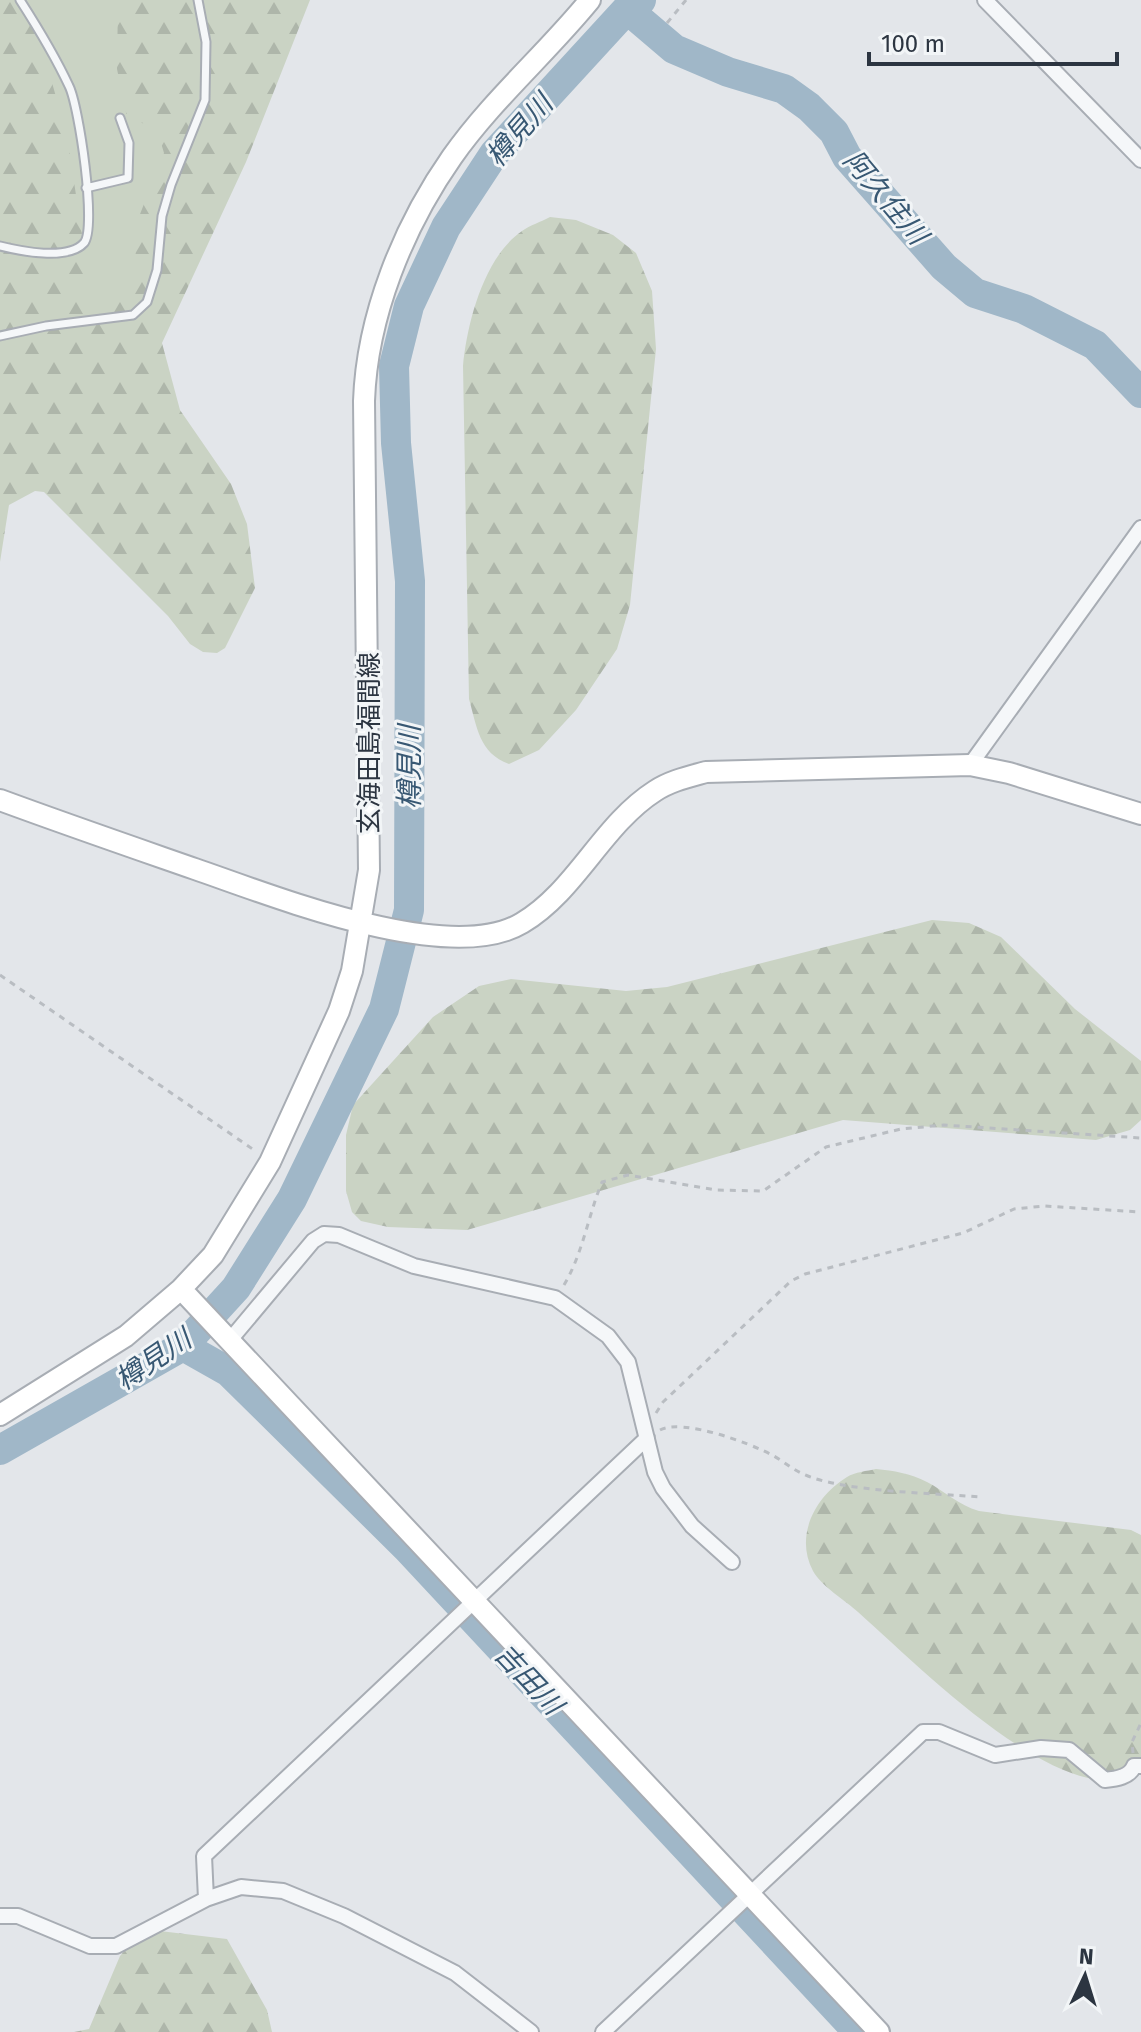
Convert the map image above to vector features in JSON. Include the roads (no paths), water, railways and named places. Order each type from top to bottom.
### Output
[{"type":"street","name":"玄海田島福間線","points":[[0,1415],[126,1336],[185,1294],[213,1255],[270,1162],[339,1011],[365,923],[369,870],[364,401],[372,329],[406,242],[452,157],[590,0]]},
{"type":"street","points":[[985,0],[1141,160]]},
{"type":"street","points":[[970,765],[1141,528]]},
{"type":"street","points":[[0,800],[302,905],[365,923],[422,933],[475,937],[520,924],[548,904],[641,802],[655,791],[689,777],[739,770],[970,765],[1009,773],[1141,814]]},
{"type":"street","points":[[226,1336],[313,1241],[324,1234],[339,1235],[414,1266],[555,1298],[608,1336],[620,1349],[639,1395],[655,1472],[675,1506],[732,1562]]},
{"type":"street","points":[[185,1294],[879,2032]]},
{"type":"street","points":[[206,1899],[204,1856],[647,1438]]},
{"type":"street","points":[[603,2032],[916,1738],[929,1730],[995,1755],[1041,1748],[1069,1750],[1105,1780],[1128,1774],[1138,1766]]},
{"type":"street","points":[[0,1916],[18,1916],[90,1946],[116,1946],[206,1899],[241,1887],[283,1891],[318,1903],[455,1973],[531,2032]]},
{"type":"lane","points":[[0,246],[49,252],[80,247],[89,233],[86,188],[70,87],[20,0]]},
{"type":"lane","points":[[0,336],[46,326],[133,315],[147,302],[157,270],[162,216],[176,166],[205,100],[206,42],[198,0]]},
{"type":"lane","points":[[86,188],[128,178],[129,143],[120,118]]},
{"type":"waterway","name":"樽見川","points":[[627,9],[632,0]]},
{"type":"waterway","name":"樽見川","points":[[0,1450],[183,1346],[236,1288],[292,1199],[384,1009],[409,910],[410,581],[396,443],[394,366],[409,306],[446,227],[494,154],[627,9],[641,0]]},
{"type":"waterway","name":"阿久住川","points":[[627,9],[674,49],[728,72],[784,89],[809,107],[834,132],[847,157],[944,267],[975,293],[1024,309],[1095,345],[1141,393]]},
{"type":"waterway","name":"吉田川","points":[[183,1346],[229,1372],[407,1548],[858,2032]]}]
